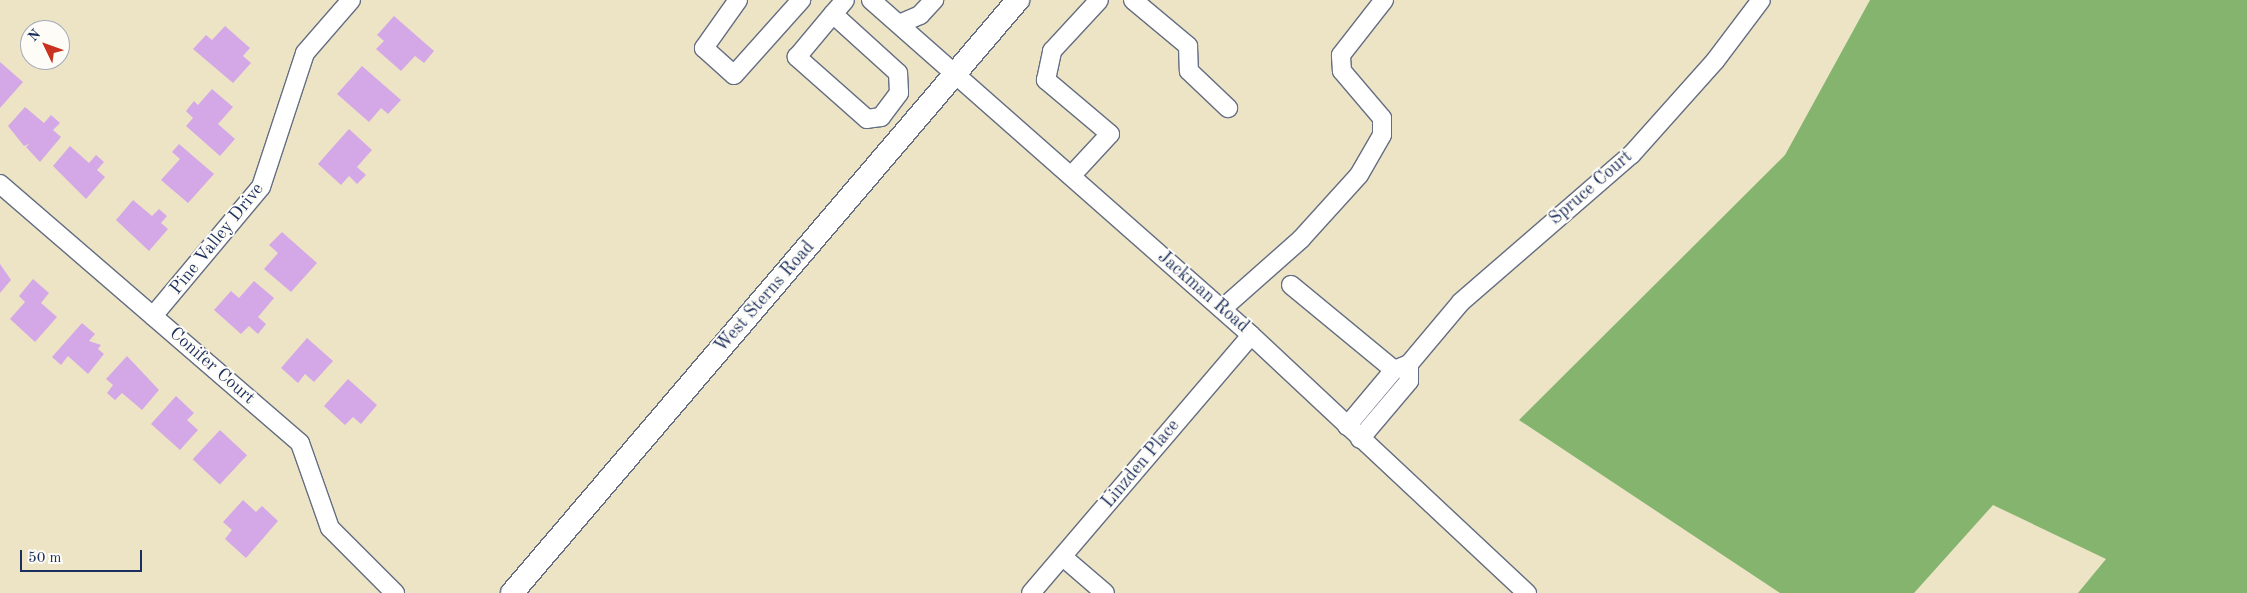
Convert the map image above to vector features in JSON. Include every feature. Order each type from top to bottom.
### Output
[{"type":"main road","name":"West Sterns Road","points":[[512,593],[1018,0]]},
{"type":"street","name":"Pine Valley Drive","points":[[154,316],[261,187],[305,53],[350,0]]},
{"type":"street","points":[[740,0],[704,48],[734,75],[801,0]]},
{"type":"street","points":[[833,14],[898,74],[899,93],[881,117],[866,118],[797,57],[833,14],[845,0]]},
{"type":"street","name":"Jackman Road","points":[[872,0],[1251,335],[1346,426],[1527,593]]},
{"type":"street","points":[[900,24],[920,15],[934,0]]},
{"type":"street","points":[[1071,176],[1110,134],[1046,80],[1052,51],[1099,0]]},
{"type":"street","points":[[1133,0],[1188,46],[1189,71],[1228,108]]},
{"type":"street","points":[[1222,309],[1301,238],[1359,175],[1382,135],[1382,118],[1342,71],[1341,55],[1384,0]]},
{"type":"street","name":"Spruce Court","points":[[1346,426],[1461,302],[1631,155],[1715,61],[1761,0]]},
{"type":"street","name":"Conifer Court","points":[[0,184],[300,443],[330,528],[395,593]]},
{"type":"street","points":[[1291,286],[1401,367]]},
{"type":"street","name":"Linzden Place","points":[[1031,593],[1251,335]]},
{"type":"street","name":"Spruce Court","points":[[1360,439],[1409,381],[1401,367]]},
{"type":"street","points":[[1063,557],[1105,593]]},
{"type":"street","name":"Conifer Court","points":[[382,579],[410,593]]},
{"type":"green space","points":[[1870,0],[2247,0],[2247,593],[2078,593],[2106,559],[1993,505],[1914,593],[1780,593],[1519,420],[1785,155]]},
{"type":"building","points":[[394,16],[434,51],[424,63],[415,56],[401,71],[376,49],[384,41],[377,35]]},
{"type":"building","points":[[225,26],[250,48],[243,56],[251,63],[233,83],[193,49],[206,35],[212,40]]},
{"type":"building","points":[[0,62],[23,82],[0,108]]},
{"type":"building","points":[[362,66],[401,100],[388,114],[381,108],[369,122],[337,94]]},
{"type":"building","points":[[212,89],[233,107],[218,124],[235,139],[220,156],[186,126],[193,118],[186,111],[194,101],[198,105]]},
{"type":"building","points":[[25,107],[44,123],[51,115],[60,123],[53,130],[61,137],[40,162],[26,147],[29,144],[24,146],[8,126]]},
{"type":"building","points":[[349,129],[372,150],[357,167],[366,175],[357,184],[349,176],[341,185],[318,164]]},
{"type":"building","points":[[179,144],[214,174],[188,203],[161,180],[180,159],[172,152]]},
{"type":"building","points":[[70,146],[89,163],[96,155],[104,162],[97,170],[105,177],[86,199],[53,166]]},
{"type":"building","points":[[133,200],[152,216],[159,209],[167,216],[161,223],[168,229],[149,251],[116,220]]},
{"type":"building","points":[[282,232],[317,263],[291,292],[264,269],[278,253],[269,245]]},
{"type":"building","points":[[0,264],[11,280],[0,293]]},
{"type":"building","points":[[33,279],[49,293],[41,303],[57,317],[35,342],[10,319],[25,302],[19,296]]},
{"type":"building","points":[[254,281],[274,298],[258,317],[266,324],[258,334],[249,326],[241,334],[214,310],[231,291],[239,298]]},
{"type":"building","points":[[82,323],[95,334],[89,341],[101,345],[98,349],[104,354],[88,374],[68,356],[61,365],[52,357]]},
{"type":"building","points":[[307,338],[333,361],[314,382],[305,374],[298,383],[281,368]]},
{"type":"building","points":[[127,356],[159,390],[142,410],[122,393],[115,400],[107,393],[113,385],[106,379]]},
{"type":"building","points":[[348,379],[377,405],[361,424],[353,417],[345,425],[324,406]]},
{"type":"building","points":[[176,396],[194,413],[187,420],[198,430],[180,450],[151,424]]},
{"type":"building","points":[[220,430],[247,455],[220,484],[193,459]]},
{"type":"building","points":[[243,500],[256,512],[262,506],[278,521],[246,558],[225,539],[232,530],[223,522]]}]
